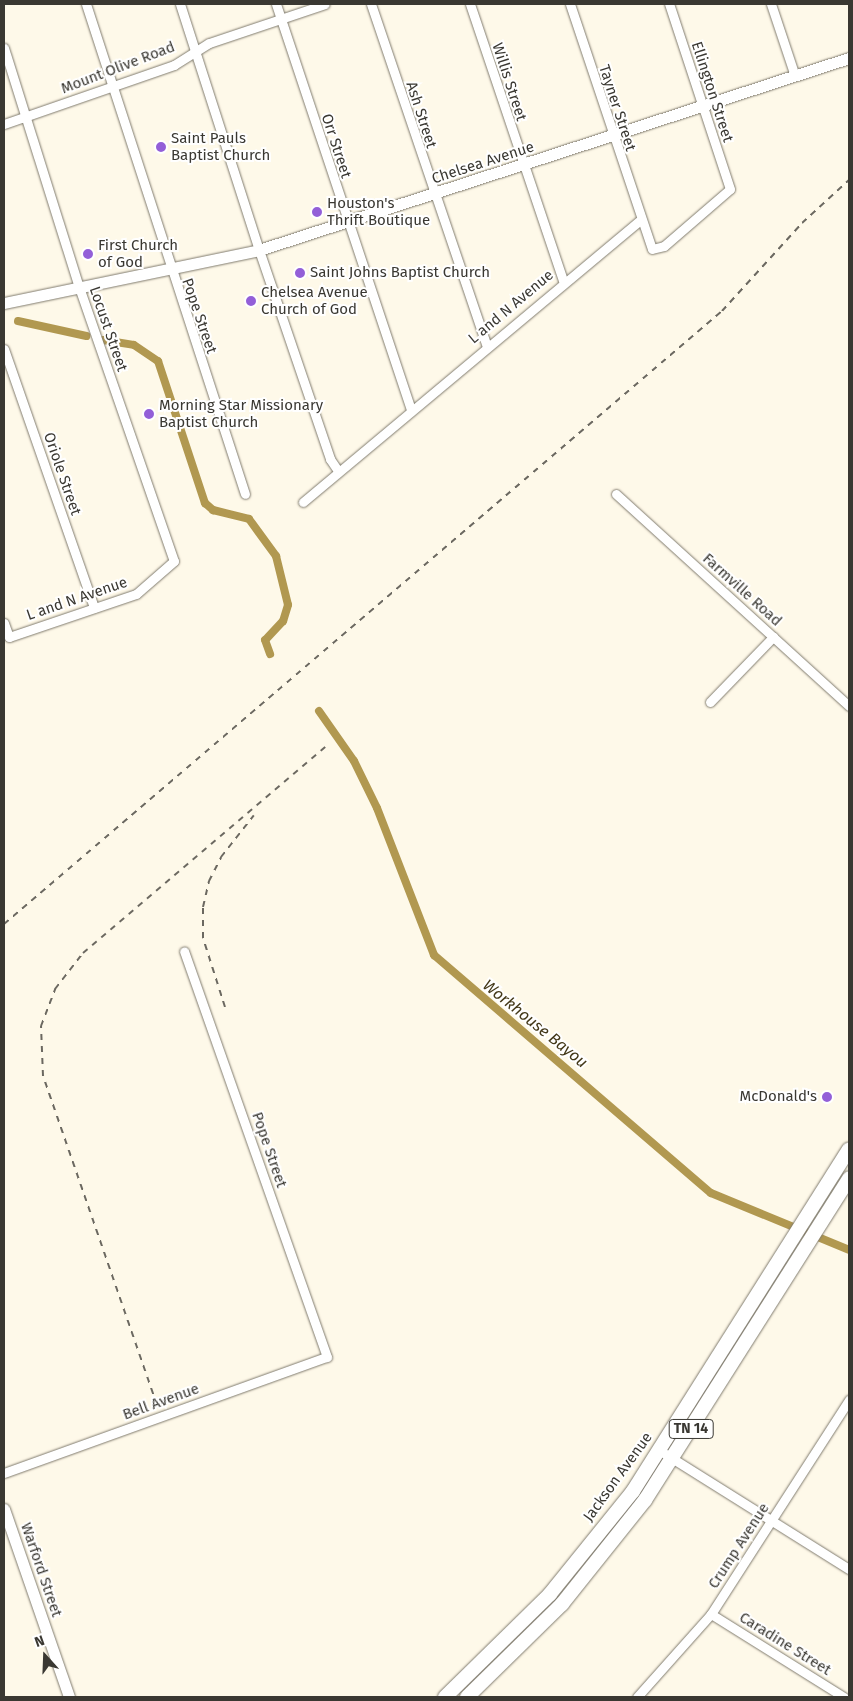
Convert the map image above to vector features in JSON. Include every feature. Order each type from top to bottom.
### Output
[{"type":"main road","name":"Chelsea Avenue","points":[[4,303],[258,250],[346,224],[612,138],[849,58]]},
{"type":"main road","name":"Jackson Avenue","points":[[445,1697],[550,1594],[659,1450],[806,1218],[845,1167],[849,1149]]},
{"type":"main road","name":"TN 14","points":[[467,1697],[562,1604],[672,1458],[849,1178]]},
{"type":"main road","name":"Warford Street","points":[[4,1509],[69,1697]]},
{"type":"street","name":"Pope Street","points":[[86,4],[113,86],[168,269],[244,494]]},
{"type":"street","points":[[180,4],[258,250],[330,459],[338,471]]},
{"type":"street","name":"Orr Street","points":[[276,4],[346,224],[411,409]]},
{"type":"street","name":"Mount Olive Road","points":[[4,124],[174,65],[196,51],[326,4]]},
{"type":"street","name":"Ash Street","points":[[372,4],[432,195],[487,346]]},
{"type":"street","name":"Willis Street","points":[[470,4],[522,166],[563,281]]},
{"type":"street","name":"Tayner Street","points":[[570,4],[640,220]]},
{"type":"street","name":"Ellington Street","points":[[640,220],[652,249],[664,246],[730,189],[668,4]]},
{"type":"street","points":[[771,4],[796,76]]},
{"type":"street","name":"Locust Street","points":[[4,48],[79,287],[174,561]]},
{"type":"street","name":"L and N Avenue","points":[[302,502],[563,281],[640,220]]},
{"type":"street","name":"Oriole Street","points":[[4,349],[94,608]]},
{"type":"street","name":"Farmville Road","points":[[616,494],[849,706]]},
{"type":"street","name":"L and N Avenue","points":[[4,623],[9,637],[136,594],[174,561]]},
{"type":"street","points":[[710,702],[773,637]]},
{"type":"street","name":"Pope Street","points":[[184,951],[327,1357]]},
{"type":"street","name":"Bell Avenue","points":[[4,1473],[327,1357]]},
{"type":"street","name":"Crump Avenue","points":[[638,1697],[711,1614],[773,1521],[849,1400]]},
{"type":"street","points":[[659,1450],[849,1569]]},
{"type":"street","points":[[550,1594],[562,1604]]},
{"type":"street","name":"Caradine Street","points":[[711,1614],[844,1697]]},
{"type":"waterway","name":"Workhouse Bayou","points":[[18,321],[86,336]]},
{"type":"waterway","name":"Workhouse Bayou","points":[[103,340],[134,345],[158,361],[205,503],[213,510],[249,519],[276,556],[288,605],[283,621],[265,640],[270,654]]},
{"type":"waterway","name":"Workhouse Bayou","points":[[319,711],[354,761],[377,808],[434,955],[711,1193],[849,1250]]},
{"type":"railway","points":[[4,924],[722,311],[802,223],[849,180]]},
{"type":"railway","points":[[157,1405],[43,1076],[41,1026],[55,989],[83,953],[329,744]]},
{"type":"railway","points":[[225,1007],[203,938],[203,907],[209,881],[221,857],[254,815]]},
{"type":"place","name":"Saint Pauls Baptist Church","points":[[161,147]]},
{"type":"place","name":"Houston's Thrift Boutique","points":[[317,212]]},
{"type":"place","name":"First Church of God","points":[[88,254]]},
{"type":"place","name":"Saint Johns Baptist Church","points":[[300,273]]},
{"type":"place","name":"Chelsea Avenue Church of God","points":[[251,301]]},
{"type":"place","name":"Morning Star Missionary Baptist Church","points":[[149,414]]},
{"type":"place","name":"McDonald's","points":[[827,1097]]}]
